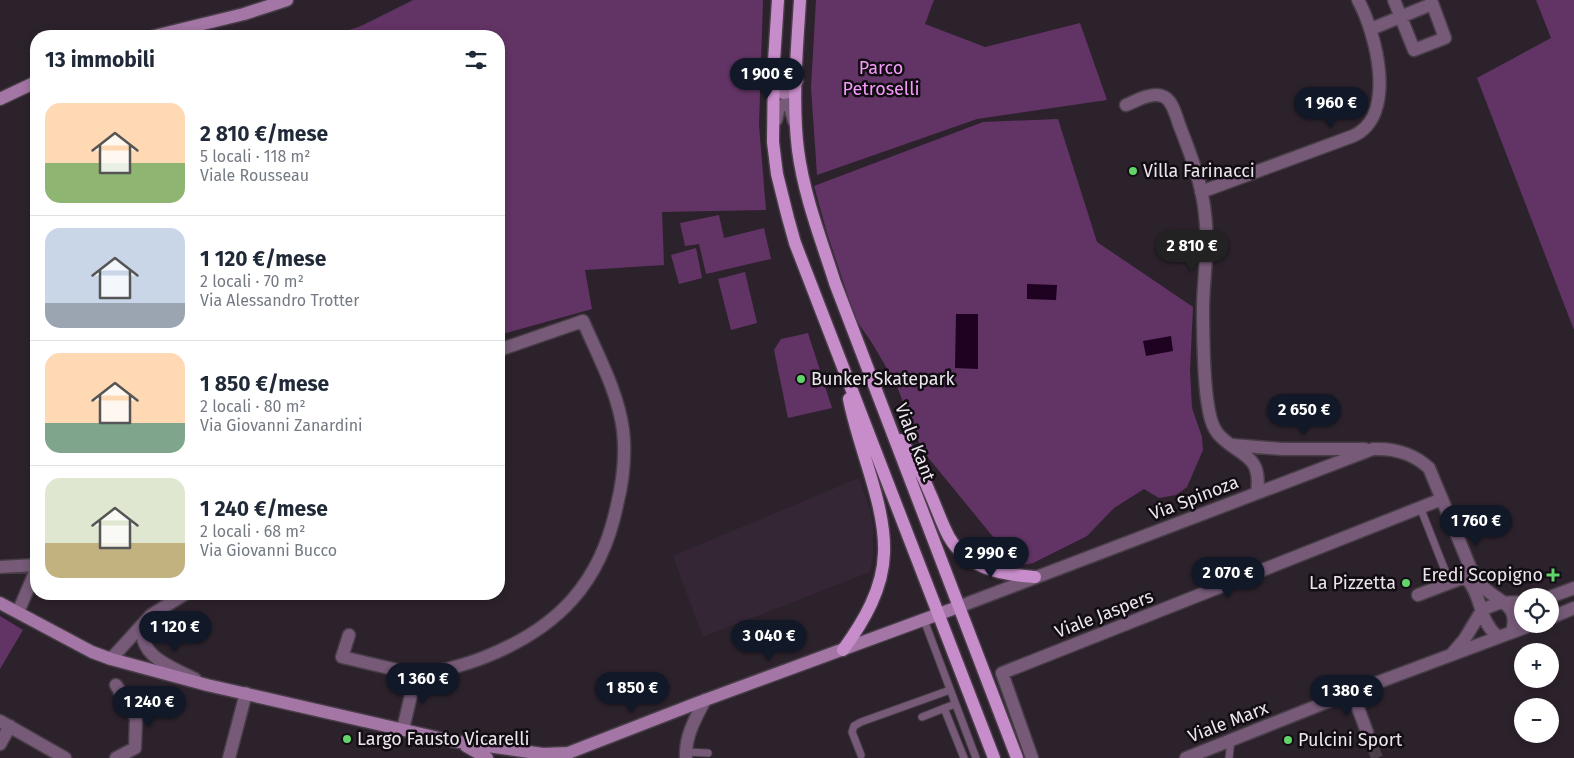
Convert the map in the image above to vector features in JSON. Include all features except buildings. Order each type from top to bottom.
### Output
[{"type":"main road","name":"Viale Kant","points":[[778,0],[774,61],[773,142],[777,174],[784,204],[796,243],[846,375],[994,758]]},
{"type":"main road","name":"Viale Kant","points":[[800,0],[797,134],[802,170],[816,225],[835,283],[1017,758]]},
{"type":"main road","points":[[843,650],[864,620],[872,603],[880,578],[884,552],[882,523],[852,415],[846,375]]},
{"type":"main road","points":[[886,416],[918,468],[947,533],[960,552],[972,561],[990,570],[1012,575],[1035,577]]},
{"type":"street","points":[[179,30],[244,14],[287,0]]},
{"type":"street","points":[[1201,192],[1353,136],[1365,129],[1372,119],[1375,109],[1379,82],[1378,57],[1371,29],[1358,0]]},
{"type":"street","points":[[1371,29],[1401,17],[1432,2],[1446,38],[1414,50],[1401,17],[1394,0]]},
{"type":"street","name":"Viale Kant","points":[[774,61],[777,86],[780,92],[785,94],[790,92],[797,81]]},
{"type":"street","points":[[0,99],[30,85]]},
{"type":"street","points":[[1126,105],[1155,95],[1162,96],[1169,101],[1191,155],[1201,192],[1207,232],[1203,317],[1208,402],[1214,427],[1222,438],[1250,460],[1255,467],[1258,478],[1257,493]]},
{"type":"street","name":"Viale Kant","points":[[777,174],[776,117],[780,105],[786,104],[790,107],[797,134]]},
{"type":"street","points":[[349,635],[342,657],[416,674],[442,670],[478,660],[518,643],[542,628],[569,604],[589,579],[602,557],[615,516],[622,483],[623,430],[613,391],[583,321],[505,348]]},
{"type":"street","points":[[1232,445],[1282,449],[1374,449]]},
{"type":"street","name":"Via Spinoza","points":[[452,741],[531,754],[565,755],[705,700],[924,620],[1374,449],[1399,451],[1420,460],[1431,472],[1469,576]]},
{"type":"street","name":"Viale Jaspers","points":[[1032,758],[1002,673],[1442,499]]},
{"type":"street","points":[[0,567],[30,565]]},
{"type":"street","points":[[1418,595],[1469,576]]},
{"type":"street","points":[[1469,576],[1505,602],[1513,617],[1512,632]]},
{"type":"street","points":[[1469,576],[1488,627],[1498,637]]},
{"type":"street","points":[[18,612],[30,584]]},
{"type":"street","points":[[1559,594],[1574,588]]},
{"type":"street","points":[[111,659],[148,618],[175,600]]},
{"type":"street","points":[[1452,654],[1464,640],[1481,612],[1492,605],[1514,602]]},
{"type":"street","points":[[0,603],[92,652],[111,659],[246,694],[452,741],[475,750],[487,758]]},
{"type":"street","points":[[1559,614],[1574,608]]},
{"type":"street","points":[[148,618],[142,636],[148,651],[155,658],[202,683]]},
{"type":"street","name":"Viale Marx","points":[[1186,758],[1352,692],[1512,632]]},
{"type":"street","points":[[402,730],[416,674]]},
{"type":"street","points":[[116,685],[136,718],[134,748],[116,758]]},
{"type":"street","points":[[1352,692],[1367,732]]},
{"type":"street","points":[[229,758],[246,694]]},
{"type":"street","points":[[686,755],[690,728],[705,700]]},
{"type":"street","points":[[0,744],[5,724],[65,758]]},
{"type":"lane","points":[[1420,507],[1450,583]]},
{"type":"lane","points":[[924,620],[976,758]]},
{"type":"lane","points":[[861,755],[852,732],[854,726],[950,690]]},
{"type":"lane","points":[[922,717],[956,704]]},
{"type":"lane","points":[[944,708],[964,758]]},
{"type":"lane","points":[[1229,758],[1231,740]]},
{"type":"lane","points":[[686,755],[708,753]]},
{"type":"shaded area","points":[[1027,284],[1057,285],[1056,300],[1027,299]]},
{"type":"shaded area","points":[[956,314],[978,314],[978,369],[955,368]]},
{"type":"shaded area","points":[[1171,336],[1173,351],[1146,356],[1143,341]]},
{"type":"shaded area","points":[[859,478],[873,524],[873,556],[870,572],[703,637],[673,556]]},
{"type":"green space","points":[[413,0],[763,0],[759,125],[766,210],[662,212],[664,265],[585,270],[592,309],[505,333],[505,30],[349,30]]},
{"type":"green space","name":"Parco Petroselli","points":[[816,0],[934,0],[925,24],[985,47],[1080,23],[1107,100],[977,119],[817,175],[811,88]]},
{"type":"green space","points":[[1536,0],[1574,0],[1574,330],[1477,78],[1551,38]]},
{"type":"green space","points":[[1058,119],[1097,242],[1193,307],[1190,370],[1192,408],[1202,437],[1203,450],[1187,487],[1176,495],[1159,498],[1144,489],[1114,508],[1087,536],[1033,563],[1022,565],[1012,560],[922,450],[896,384],[856,320],[827,233],[814,186],[983,122]]},
{"type":"green space","points":[[719,215],[724,238],[764,228],[771,259],[706,274],[699,244],[685,246],[680,223]]},
{"type":"green space","points":[[696,248],[702,278],[679,284],[671,255]]},
{"type":"green space","points":[[745,272],[757,323],[731,330],[718,279]]},
{"type":"green space","name":"Bunker Skatepark","points":[[808,333],[832,408],[788,418],[774,350],[781,339]]},
{"type":"green space","points":[[0,616],[23,630],[0,669]]},
{"type":"tunnel","points":[[1367,732],[1377,758]]},
{"type":"place","name":"Villa Farinacci","points":[[1133,171]]},
{"type":"place","name":"Bunker Skatepark","points":[[801,379]]},
{"type":"place","name":"Eredi Scopigno","points":[[1553,575]]},
{"type":"place","name":"La Pizzetta","points":[[1406,583]]},
{"type":"place","name":"Largo Fausto Vicarelli","points":[[347,739]]},
{"type":"place","name":"Pulcini Sport","points":[[1288,740]]}]
